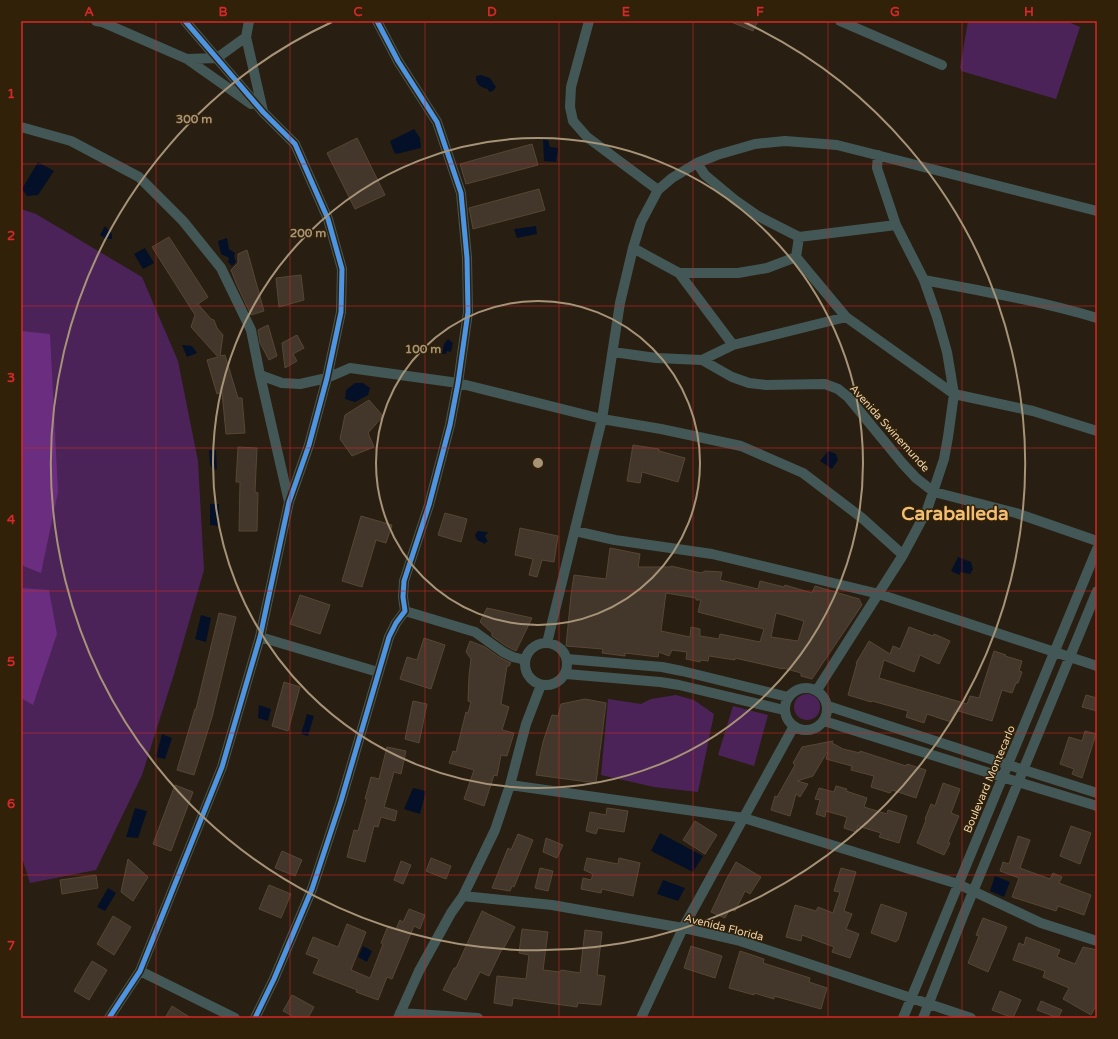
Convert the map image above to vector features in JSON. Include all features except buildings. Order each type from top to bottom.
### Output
[{"type":"street","points":[[109,1018],[140,971],[222,767],[260,637],[289,502],[309,445],[327,378],[341,312],[342,269],[328,219],[295,144],[263,112],[185,21]]},
{"type":"street","points":[[249,21],[246,37],[263,112]]},
{"type":"street","points":[[377,21],[398,61],[437,122],[461,193],[467,258],[468,312],[458,383],[450,425],[429,505],[404,581],[402,597],[406,611]]},
{"type":"street","points":[[589,21],[571,87],[570,107],[573,121],[587,137],[658,190]]},
{"type":"street","points":[[840,21],[942,65]]},
{"type":"street","points":[[101,22],[187,59],[263,112]]},
{"type":"street","points":[[187,59],[217,58],[246,37]]},
{"type":"street","points":[[21,127],[71,140],[139,177],[184,221],[221,268],[252,330],[260,375],[289,502]]},
{"type":"street","points":[[547,643],[602,419],[620,303],[633,248],[641,222],[658,190],[672,178],[717,155],[755,144],[785,141],[837,145],[1097,211]]},
{"type":"street","points":[[817,690],[903,555],[927,510],[944,459],[954,394],[947,352],[924,280],[896,225],[877,168],[878,155]]},
{"type":"street","points":[[697,164],[705,175],[735,200],[758,216],[798,237],[896,225]]},
{"type":"street","points":[[798,237],[796,257],[846,317],[954,394],[1033,411],[1097,431]]},
{"type":"street","points":[[633,248],[679,272],[733,345]]},
{"type":"street","points":[[679,272],[738,273],[767,268],[796,257]]},
{"type":"street","points":[[924,280],[1013,297],[1097,318]]},
{"type":"street","points":[[702,360],[733,345],[846,317]]},
{"type":"street","name":"Avenida Swinemunde","points":[[613,352],[656,358],[702,360],[732,377],[750,383],[766,385],[825,384],[838,389],[848,397],[916,478],[934,492],[1016,513],[1097,541]]},
{"type":"street","points":[[260,375],[282,383],[300,384],[327,378],[350,368],[458,383],[602,419],[661,429],[742,446],[803,473],[862,518],[903,555]]},
{"type":"street","points":[[575,531],[615,540],[718,555],[879,594],[1097,666]]},
{"type":"street","name":"Boulevard Montecarlo","points":[[903,1018],[1097,549]]},
{"type":"street","points":[[923,1018],[1097,591]]},
{"type":"street","points":[[406,611],[475,632],[503,652],[513,657],[525,660]]},
{"type":"street","points":[[255,1018],[274,979],[312,889],[341,801],[389,637],[396,623],[406,611]]},
{"type":"street","points":[[260,637],[378,672]]},
{"type":"street","points":[[547,643],[556,645],[563,651],[567,660],[568,667],[566,674],[560,681],[551,686],[533,682],[524,668],[528,653],[533,647],[540,644],[547,643]]},
{"type":"street","points":[[567,660],[669,668],[788,697]]},
{"type":"street","points":[[566,674],[666,683],[784,710]]},
{"type":"street","points":[[478,1018],[399,1016],[419,971],[451,913],[463,896],[495,830],[510,786],[526,724],[541,685]]},
{"type":"street","points":[[809,687],[817,690],[824,697],[828,706],[824,721],[818,727],[810,730],[802,730],[794,726],[787,719],[784,710],[788,697],[793,691],[801,688],[809,687]]},
{"type":"street","points":[[828,706],[1024,770],[1097,792]]},
{"type":"street","points":[[824,721],[1097,806]]},
{"type":"street","points":[[641,1018],[683,928],[794,726]]},
{"type":"street","points":[[510,786],[744,818],[958,884],[1041,923],[1097,940]]},
{"type":"street","name":"Avenida Florida","points":[[463,896],[552,905],[683,928],[740,941],[971,1018]]},
{"type":"street","points":[[140,971],[235,1018]]},
{"type":"shaded area","points":[[968,21],[1066,21],[1080,27],[1056,99],[961,71],[960,68]]},
{"type":"shaded area","points":[[21,209],[36,214],[142,277],[178,361],[198,461],[204,570],[174,674],[142,775],[96,870],[30,883],[21,855]]},
{"type":"shaded area","points":[[21,331],[50,334],[58,492],[41,573],[21,565]]},
{"type":"shaded area","points":[[21,588],[49,590],[57,634],[33,705],[21,698]]},
{"type":"shaded area","points":[[807,694],[816,698],[820,707],[816,716],[807,720],[798,716],[794,707],[798,698]]},
{"type":"shaded area","points":[[676,695],[694,700],[714,714],[698,792],[654,787],[601,775],[608,699],[641,704],[651,699]]},
{"type":"shaded area","points":[[733,706],[768,715],[754,766],[718,755]]},
{"type":"water","points":[[481,75],[490,78],[496,87],[493,91],[489,92],[488,89],[481,87],[476,81],[476,76]]},
{"type":"water","points":[[414,129],[420,138],[421,148],[396,154],[390,141]]},
{"type":"water","points":[[543,139],[548,140],[550,147],[558,148],[556,162],[544,161]]},
{"type":"water","points":[[38,162],[54,171],[38,195],[27,196],[22,189]]},
{"type":"water","points":[[105,226],[112,234],[112,239],[106,239],[100,235]]},
{"type":"water","points":[[536,226],[537,234],[517,238],[514,229]]},
{"type":"water","points":[[227,238],[229,249],[235,253],[234,256],[236,262],[232,266],[228,262],[229,258],[221,254],[218,241]]},
{"type":"water","points":[[145,248],[154,263],[143,269],[134,254]]},
{"type":"water","points":[[448,339],[453,343],[451,352],[447,351],[446,354],[442,354],[444,344]]},
{"type":"water","points":[[182,345],[192,346],[197,353],[187,357]]},
{"type":"water","points":[[355,383],[363,383],[370,388],[368,395],[355,402],[345,399],[346,390]]},
{"type":"water","points":[[209,450],[216,450],[216,470],[210,465]]},
{"type":"water","points":[[828,451],[836,454],[838,460],[832,469],[820,461]]},
{"type":"water","points":[[210,504],[219,504],[219,526],[210,525]]},
{"type":"water","points":[[478,531],[488,532],[485,536],[488,542],[485,544],[477,540],[475,535]]},
{"type":"water","points":[[958,557],[971,562],[973,569],[970,574],[961,572],[959,575],[951,571]]},
{"type":"water","points":[[201,615],[211,618],[206,642],[195,639]]},
{"type":"water","points":[[259,705],[271,709],[268,721],[258,718]]},
{"type":"water","points":[[307,714],[314,716],[308,736],[301,734]]},
{"type":"water","points":[[162,734],[172,738],[165,759],[156,757]]},
{"type":"water","points":[[413,788],[426,791],[420,814],[404,809]]},
{"type":"water","points":[[135,808],[147,811],[138,838],[126,837]]},
{"type":"water","points":[[660,833],[703,856],[693,872],[651,851]]},
{"type":"water","points":[[995,876],[1010,882],[1004,897],[990,891]]},
{"type":"water","points":[[663,880],[685,888],[678,901],[657,894]]},
{"type":"water","points":[[108,888],[116,893],[105,911],[97,907]]},
{"type":"water","points":[[363,946],[372,951],[367,962],[358,957]]},
{"type":"cycle path","points":[[109,1018],[140,971],[222,767],[260,637],[289,502],[309,445],[327,378],[341,312],[342,269],[328,219],[295,144],[263,112],[185,21]]},
{"type":"cycle path","points":[[255,1018],[274,979],[312,889],[341,801],[389,637],[396,623],[405,611],[403,597],[404,581],[429,505],[450,425],[458,383],[468,312],[467,258],[461,193],[437,122],[398,61],[377,21]]},
{"type":"district","name":"Caraballeda","points":[[955,513]]}]
